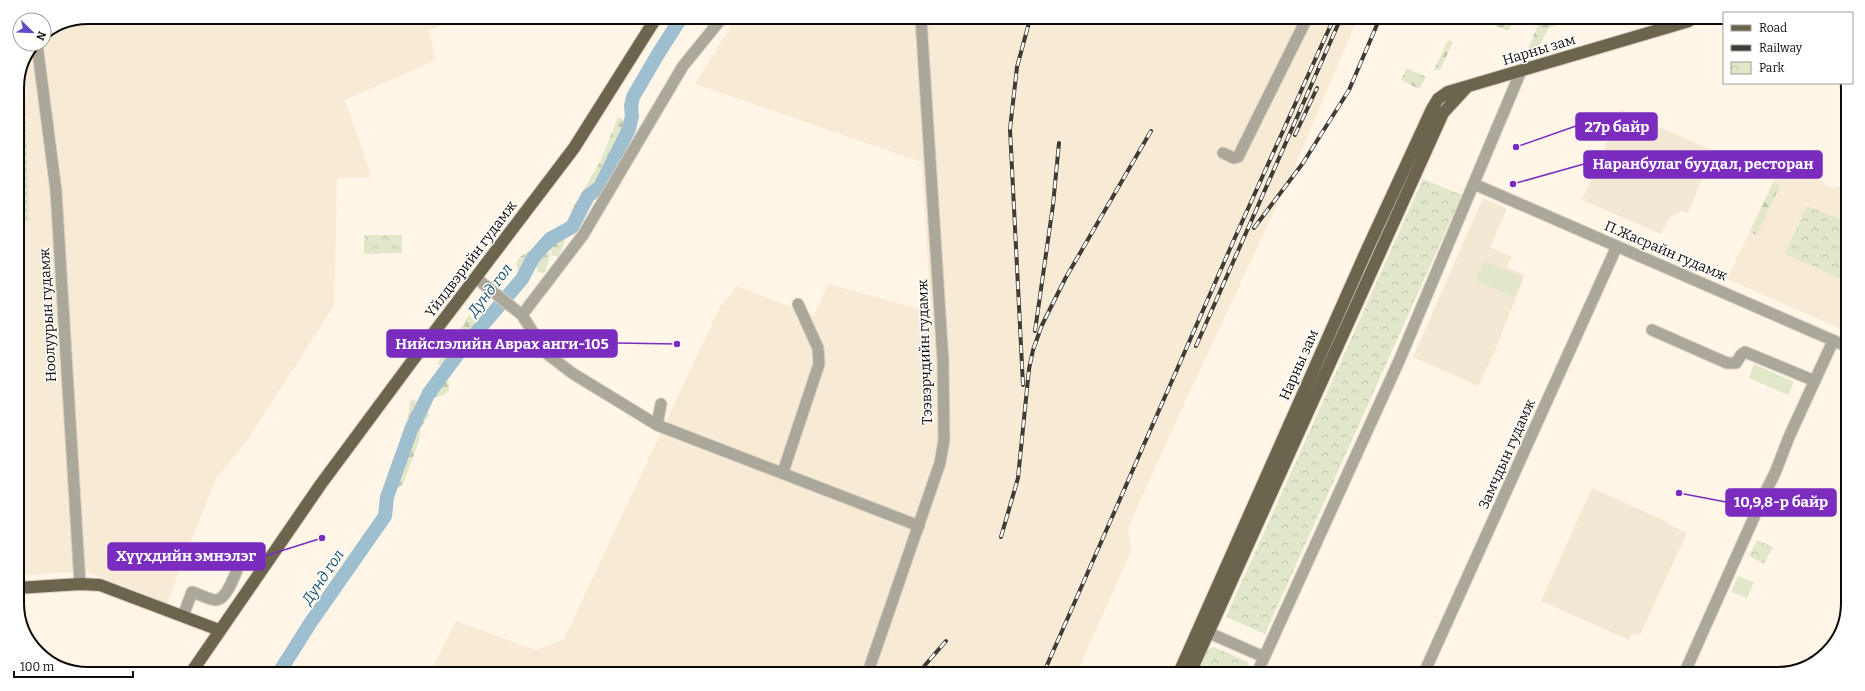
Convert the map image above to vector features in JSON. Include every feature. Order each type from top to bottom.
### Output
[{"type":"main road","name":"Yйлдвэрийн гудамж","points":[[195,667],[321,484],[480,281],[574,148],[652,24]]},
{"type":"main road","name":"Нарны зам","points":[[1192,667],[1204,630],[1368,247],[1438,99],[1448,92],[1679,24]]},
{"type":"main road","points":[[24,588],[80,584],[100,585],[219,630]]},
{"type":"main road","name":"Нарны зам","points":[[1182,667],[1204,630]]},
{"type":"street","points":[[519,312],[583,235],[683,66],[717,24]]},
{"type":"street","name":"Тээвэрчдийн гудамж","points":[[870,667],[940,463],[944,440],[943,361],[921,24]]},
{"type":"street","points":[[1223,153],[1234,158],[1238,157],[1304,24]]},
{"type":"street","name":"Ноолуурын гудамж","points":[[38,52],[56,191],[80,584]]},
{"type":"street","points":[[1259,667],[1399,360],[1521,71]]},
{"type":"street","name":"П.Жасрайн гудамж","points":[[1474,184],[1841,344]]},
{"type":"street","name":"Замчдын гудамж","points":[[1427,667],[1617,246]]},
{"type":"street","points":[[480,281],[519,312],[546,353],[572,373],[657,425],[783,472],[918,526]]},
{"type":"street","points":[[783,472],[819,364],[818,348],[798,304]]},
{"type":"street","points":[[1652,330],[1727,364],[1736,363],[1745,352],[1815,381]]},
{"type":"street","points":[[1687,667],[1833,341]]},
{"type":"street","points":[[657,425],[661,404]]},
{"type":"street","points":[[183,616],[192,592],[214,600],[221,599],[227,591],[240,562],[205,549]]},
{"type":"street","points":[[1204,630],[1264,656]]},
{"type":"shaded area","points":[[88,24],[442,24],[429,31],[436,60],[345,100],[372,177],[337,179],[334,306],[244,445],[216,478],[167,603],[85,571],[24,575],[24,88],[25,76],[35,53],[52,52],[53,35],[76,25]]},
{"type":"shaded area","points":[[732,24],[1355,24],[1291,175],[1128,528],[1131,551],[1079,667],[433,667],[456,621],[536,650],[564,639],[720,307],[737,286],[814,316],[828,284],[931,312],[921,162],[695,84]]},
{"type":"shaded area","points":[[1621,110],[1714,151],[1688,213],[1681,211],[1669,218],[1661,234],[1582,200]]},
{"type":"shaded area","points":[[1785,156],[1819,171],[1824,184],[1832,188],[1841,186],[1841,329],[1727,279]]},
{"type":"shaded area","points":[[1483,198],[1507,209],[1490,247],[1512,257],[1507,267],[1525,275],[1494,353],[1478,386],[1413,357]]},
{"type":"shaded area","points":[[1592,488],[1668,522],[1668,524],[1687,533],[1640,635],[1632,633],[1629,640],[1541,601]]},
{"type":"green space","points":[[1491,24],[1512,24],[1509,31]]},
{"type":"green space","points":[[1538,24],[1555,24],[1555,26],[1549,28],[1537,50],[1532,51],[1528,49]]},
{"type":"green space","points":[[1448,40],[1453,42],[1440,70],[1434,70]]},
{"type":"green space","points":[[1407,68],[1426,77],[1419,89],[1401,80]]},
{"type":"green space","points":[[25,89],[29,221],[24,221]]},
{"type":"green space","points":[[618,117],[628,122],[602,177],[573,215],[570,212],[600,162]]},
{"type":"green space","points":[[1423,179],[1462,195],[1265,634],[1226,617]]},
{"type":"green space","points":[[1774,182],[1780,185],[1757,235],[1750,232]]},
{"type":"green space","points":[[1807,206],[1841,220],[1841,279],[1785,254]]},
{"type":"green space","points":[[364,235],[402,235],[402,253],[364,254]]},
{"type":"green space","points":[[562,236],[565,237],[564,242],[557,257],[552,255],[550,249],[553,243]]},
{"type":"green space","points":[[528,251],[531,252],[523,272],[518,270],[516,263],[519,258]]},
{"type":"green space","points":[[548,253],[551,253],[545,272],[538,272],[536,265],[539,260]]},
{"type":"green space","points":[[1484,261],[1523,277],[1514,297],[1476,281]]},
{"type":"green space","points":[[469,315],[476,323],[455,357],[447,366],[437,364]]},
{"type":"green space","points":[[1754,364],[1794,382],[1788,395],[1749,378]]},
{"type":"green space","points":[[445,380],[449,383],[449,390],[445,394],[434,398],[432,397],[437,387]]},
{"type":"green space","points":[[413,399],[416,402],[410,426],[392,476],[394,461],[409,412],[410,402]]},
{"type":"green space","points":[[425,406],[428,410],[429,416],[421,427],[419,441],[405,479],[402,485],[397,488],[394,485],[408,443]]},
{"type":"green space","points":[[1757,540],[1773,547],[1764,564],[1749,556]]},
{"type":"green space","points":[[1738,576],[1754,582],[1747,598],[1731,592]]},
{"type":"green space","points":[[1214,647],[1248,662],[1249,667],[1200,667],[1208,650]]},
{"type":"waterway","name":"Дунд гол","points":[[283,667],[311,622],[385,516],[387,497],[411,430],[429,393],[458,354],[522,279],[533,258],[550,239],[572,227],[588,196],[600,187],[629,129],[632,116],[631,106],[633,97],[677,24]]},
{"type":"railway","points":[[1023,385],[1010,129],[1017,67],[1029,24]]},
{"type":"railway","points":[[1046,667],[1233,242],[1331,24]]},
{"type":"railway","points":[[1196,346],[1338,24]]},
{"type":"railway","points":[[1254,228],[1303,163],[1349,90],[1377,24]]},
{"type":"railway","points":[[1295,135],[1317,88]]},
{"type":"railway","points":[[1001,537],[1018,478],[1029,369],[1033,350],[1042,325],[1065,279],[1151,131]]},
{"type":"railway","points":[[1035,331],[1053,205],[1059,143]]},
{"type":"railway","points":[[923,667],[946,641]]},
{"type":"place","name":"27р байр","points":[[1516,147]]},
{"type":"place","name":"Наранбулаг буудал, ресторан","points":[[1513,184]]},
{"type":"place","name":"Нийслэлийн Аврах анги-105","points":[[677,344]]},
{"type":"place","name":"10,9,8-р байр","points":[[1679,493]]},
{"type":"place","name":"Хүүхдийн эмнэлэг","points":[[322,538]]}]
